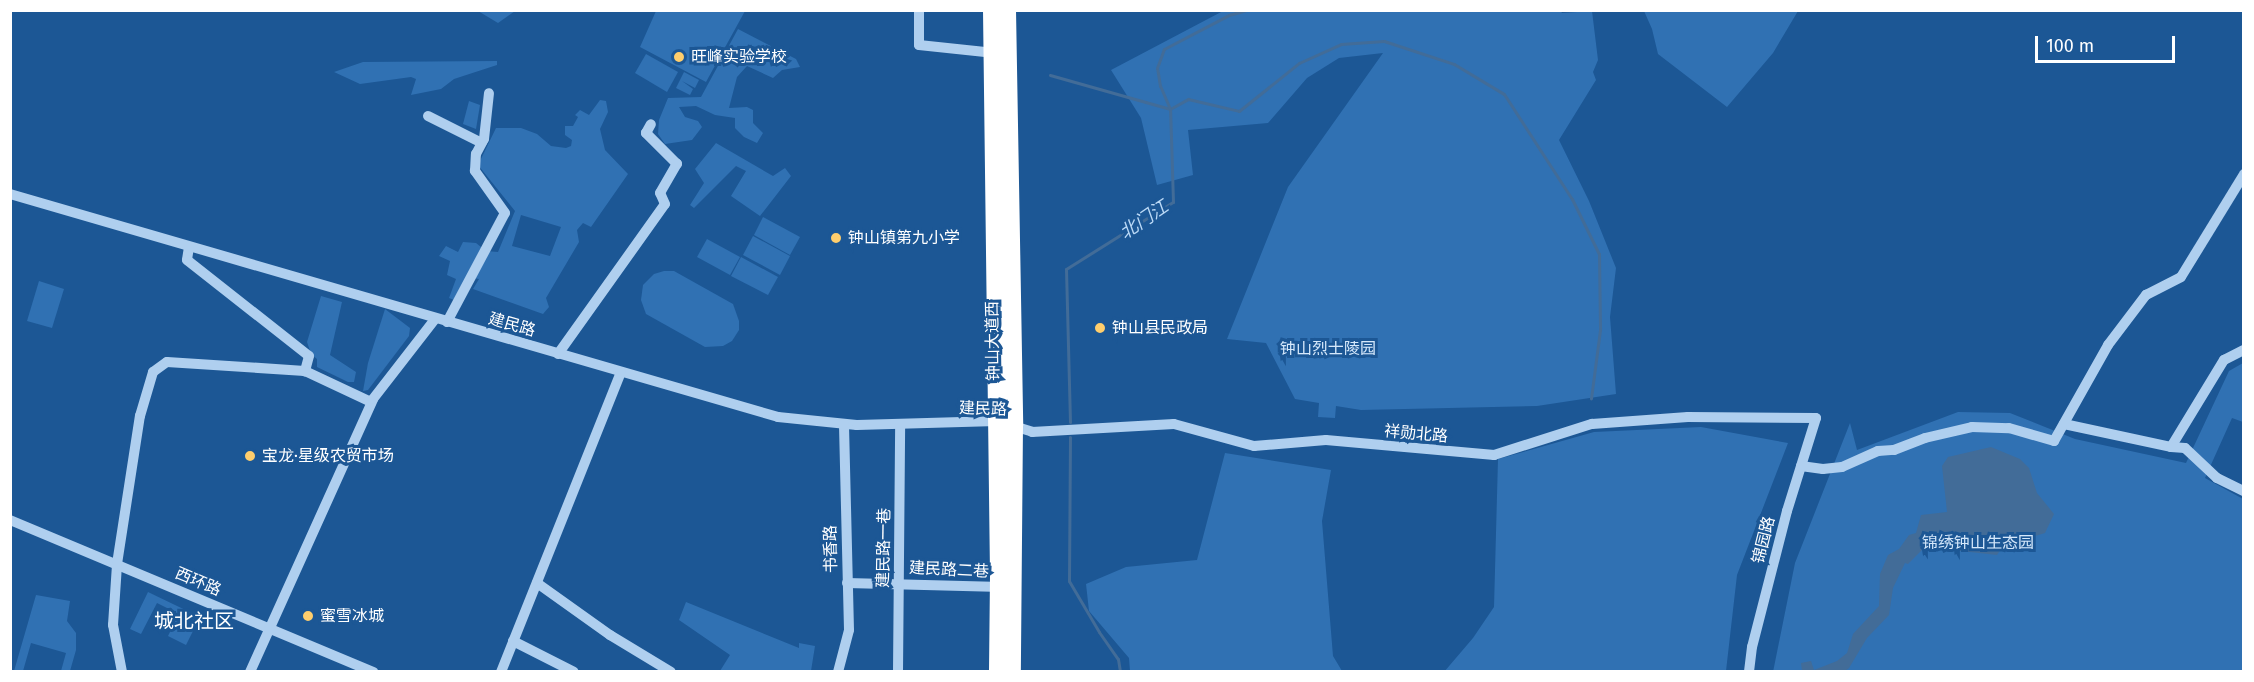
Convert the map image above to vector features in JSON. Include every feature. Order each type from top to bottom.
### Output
[{"type":"highway","name":"钟山大道西","points":[[992,10],[1000,53],[1007,588],[1012,672]]},
{"type":"highway","name":"钟山大道西","points":[[1000,53],[1007,10]]},
{"type":"highway","name":"钟山大道西","points":[[998,672],[1007,588]]},
{"type":"street","points":[[919,10],[919,45],[1000,53]]},
{"type":"street","points":[[447,322],[505,213],[475,171],[476,154],[482,143],[489,93]]},
{"type":"street","points":[[428,116],[482,143]]},
{"type":"street","points":[[558,354],[665,204],[660,193],[677,164],[646,133],[651,124]]},
{"type":"street","points":[[1801,466],[1822,469],[1842,467],[1878,451],[1894,450],[1924,438],[1972,427],[2009,428],[2054,441],[2108,345],[2146,295],[2181,277],[2244,174]]},
{"type":"street","name":"建民路","points":[[10,194],[778,417],[844,424],[1006,423]]},
{"type":"street","points":[[189,247],[186,260],[309,356],[305,371]]},
{"type":"street","points":[[250,672],[371,402],[435,319]]},
{"type":"street","points":[[2171,447],[2224,360],[2244,350]]},
{"type":"street","points":[[122,672],[112,626],[117,564],[140,416],[153,372],[167,362],[305,371],[371,402]]},
{"type":"street","points":[[501,672],[621,372]]},
{"type":"street","name":"祥勋北路","points":[[1006,423],[1032,432],[1174,424],[1254,446],[1326,440],[1494,454],[1592,424],[1688,417],[1816,418]]},
{"type":"street","name":"锦园路","points":[[1749,672],[1752,647],[1816,418]]},
{"type":"street","name":"书香路","points":[[838,672],[849,630],[846,583],[844,424]]},
{"type":"street","name":"建民路一巷","points":[[898,672],[900,424]]},
{"type":"street","points":[[2064,424],[2185,448],[2217,478],[2244,490]]},
{"type":"street","name":"西环路","points":[[10,520],[374,672]]},
{"type":"street","points":[[537,583],[610,635],[671,672]]},
{"type":"street","name":"建民路二巷","points":[[846,583],[1007,588]]},
{"type":"street","points":[[513,641],[574,672]]},
{"type":"green space","points":[[656,10],[745,11],[706,82],[640,47]]},
{"type":"green space","name":"钟山烈士陵园","points":[[1560,10],[1562,13],[1592,11],[1598,60],[1593,72],[1596,80],[1559,140],[1589,201],[1616,268],[1610,317],[1616,394],[1537,406],[1361,410],[1336,406],[1335,418],[1318,417],[1319,403],[1295,399],[1266,343],[1227,339],[1288,187],[1383,53],[1339,58],[1307,78],[1268,123],[1188,130],[1193,175],[1157,185],[1141,118],[1111,70],[1223,11]]},
{"type":"green space","points":[[478,11],[515,11],[498,23]]},
{"type":"green space","points":[[1644,11],[1798,11],[1773,53],[1727,107],[1658,54],[1652,29]]},
{"type":"green space","points":[[738,29],[796,59],[800,67],[782,70],[773,78],[747,66],[737,77],[729,108],[747,107],[753,110],[753,123],[763,133],[757,143],[744,137],[735,128],[735,118],[715,115],[696,106],[679,107],[685,117],[698,121],[702,127],[692,140],[665,144],[658,134],[659,120],[668,98],[701,97]]},
{"type":"green space","points":[[646,54],[678,72],[667,92],[635,73]]},
{"type":"green space","points":[[497,61],[497,65],[454,79],[441,89],[411,95],[416,79],[411,77],[360,84],[334,72],[363,62]]},
{"type":"green space","points":[[684,72],[699,80],[695,88],[682,81],[693,89],[690,95],[676,88]]},
{"type":"green space","points":[[600,100],[606,101],[608,112],[600,129],[605,150],[628,174],[591,227],[583,223],[577,230],[579,242],[546,298],[549,307],[543,314],[473,289],[479,279],[466,277],[454,300],[449,298],[456,279],[447,275],[450,261],[439,256],[446,246],[458,252],[463,242],[476,243],[486,251],[498,252],[515,211],[478,165],[496,128],[521,128],[537,134],[551,146],[566,148],[571,146],[572,140],[565,135],[565,126],[573,126],[578,117],[575,115],[580,110],[589,115]],"holes":[[[521,215],[561,227],[550,256],[512,246]]]},
{"type":"green space","points":[[469,101],[480,105],[476,129],[463,124]]},
{"type":"green space","points":[[716,143],[773,176],[785,168],[791,176],[760,216],[731,196],[746,171],[736,166],[694,208],[690,205],[704,183],[695,169]]},
{"type":"green space","points":[[763,217],[800,237],[790,255],[754,235]]},
{"type":"green space","points":[[753,236],[790,256],[780,275],[743,255]]},
{"type":"green space","points":[[707,239],[740,257],[730,275],[697,257]]},
{"type":"green space","points":[[741,257],[778,277],[768,295],[731,276]]},
{"type":"green space","points":[[674,271],[733,304],[739,321],[739,330],[732,341],[723,346],[705,347],[646,314],[641,300],[643,285],[654,274]]},
{"type":"green space","points":[[39,281],[64,289],[52,328],[27,321]]},
{"type":"green space","points":[[321,296],[342,302],[330,355],[356,372],[354,382],[348,382],[317,367],[317,359],[311,354],[307,342]]},
{"type":"green space","points":[[385,309],[410,328],[409,336],[368,390],[363,391],[368,363]]},
{"type":"green space","name":"锦绣钟山生态园","points":[[2243,363],[2243,422],[2232,418],[2205,478],[2243,499],[2243,671],[1773,672],[1795,563],[1850,423],[1857,450],[1958,412],[2010,413],[2075,439],[2186,463],[2229,371]]},
{"type":"green space","points":[[1701,427],[1788,443],[1737,575],[1726,671],[1444,672],[1473,638],[1494,607],[1498,459],[1594,432]]},
{"type":"green space","points":[[1225,453],[1331,470],[1322,521],[1333,656],[1342,671],[1130,671],[1129,658],[1089,611],[1086,584],[1126,567],[1197,560]]},
{"type":"green space","points":[[148,592],[200,617],[186,645],[168,636],[179,614],[157,603],[141,634],[130,629]]},
{"type":"green space","points":[[36,595],[70,601],[67,621],[76,633],[76,650],[70,671],[61,671],[66,653],[31,643],[23,671],[14,671]]},
{"type":"green space","points":[[686,602],[799,648],[799,643],[815,646],[811,671],[720,671],[730,655],[679,620]]},
{"type":"shaded area","points":[[1991,447],[2020,459],[2029,468],[2037,493],[2054,514],[2045,533],[2003,546],[1997,555],[1925,547],[1908,564],[1905,563],[1893,588],[1889,615],[1867,638],[1849,668],[1845,671],[1802,671],[1801,663],[1811,661],[1814,670],[1837,661],[1847,653],[1853,634],[1879,606],[1880,574],[1888,555],[1899,549],[1909,535],[1916,533],[1921,515],[1947,512],[1942,466],[1948,457]]},
{"type":"waterway","name":"北门江","points":[[1070,422],[1066,269],[1173,202],[1170,109],[1160,86],[1157,68],[1164,49],[1229,15],[1246,10]]},
{"type":"waterway","points":[[1050,75],[1170,109],[1188,99],[1239,111],[1299,63],[1341,44],[1384,41],[1454,64],[1504,94],[1572,199],[1599,254],[1600,330],[1591,398]]},
{"type":"waterway","name":"北门江","points":[[1070,437],[1069,581],[1118,659],[1120,672]]},
{"type":"place","name":"旺峰实验学校","points":[[679,57]]},
{"type":"place","name":"钟山镇第九小学","points":[[836,238]]},
{"type":"place","name":"钟山县民政局","points":[[1100,328]]},
{"type":"place","name":"宝龙·星级农贸市场","points":[[250,456]]},
{"type":"place","name":"蜜雪冰城","points":[[308,616]]},
{"type":"district","name":"城北社区","points":[[194,621]]}]
